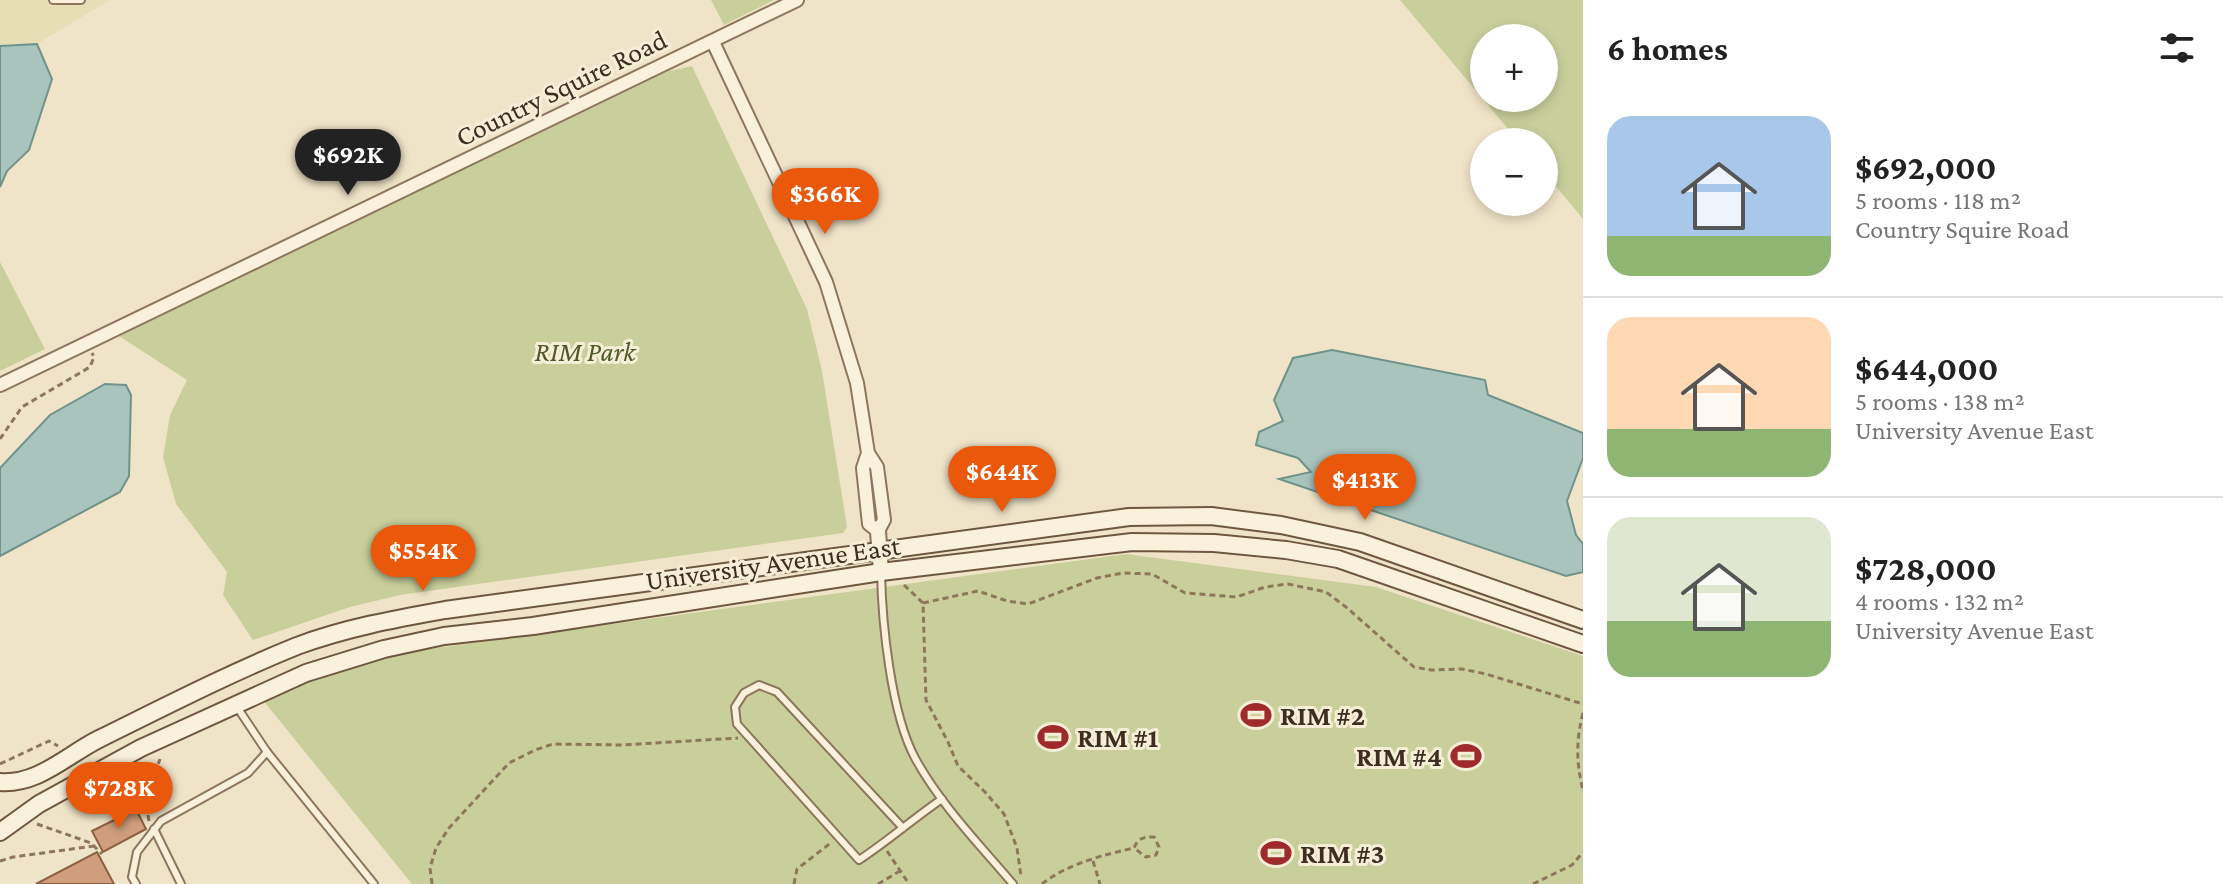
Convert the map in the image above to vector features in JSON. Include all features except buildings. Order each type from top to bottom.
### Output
[{"type":"main road","name":"University Avenue East","points":[[0,782],[24,781],[42,773],[95,741],[299,646],[379,622],[445,610],[1129,517],[1211,516],[1281,525],[1360,542],[1583,620]]},
{"type":"main road","name":"University Avenue East","points":[[0,832],[39,804],[141,748],[306,673],[384,649],[444,636],[533,626],[886,572],[1132,542],[1214,543],[1338,559],[1583,644]]},
{"type":"street","name":"Country Squire Road","points":[[0,385],[797,0]]},
{"type":"street","points":[[713,42],[826,282],[857,383],[868,453],[863,468],[869,524],[878,531],[879,551],[886,572]]},
{"type":"lane","points":[[53,0],[81,0]]},
{"type":"lane","points":[[886,572],[882,604],[898,711],[915,758],[942,799],[1013,884]]},
{"type":"lane","points":[[903,828],[777,692],[759,685],[744,693],[735,707],[737,724],[859,860],[883,845],[942,799]]},
{"type":"lane","points":[[235,704],[267,752],[374,884]]},
{"type":"lane","points":[[136,884],[132,877],[134,860],[152,827],[248,773],[267,752]]},
{"type":"lane","points":[[152,827],[181,884]]},
{"type":"path","points":[[0,439],[22,407],[90,367],[94,357],[87,343]]},
{"type":"path","points":[[886,572],[923,603],[926,700],[958,766],[1004,814],[1017,848],[1022,884]]},
{"type":"path","points":[[923,603],[978,591],[1028,604],[1097,578],[1123,573],[1152,574],[1185,593],[1237,597],[1265,587],[1288,584],[1326,592],[1414,667],[1462,669],[1486,674],[1583,704]]},
{"type":"path","points":[[1583,713],[1577,737],[1583,790]]},
{"type":"path","points":[[432,884],[430,868],[436,848],[449,828],[509,763],[535,750],[553,744],[622,745],[750,737]]},
{"type":"path","points":[[0,764],[49,741]]},
{"type":"path","points":[[152,827],[145,799],[160,759]]},
{"type":"path","points":[[34,822],[91,843],[102,854]]},
{"type":"path","points":[[794,884],[797,869],[839,837]]},
{"type":"path","points":[[1144,837],[1154,837],[1159,847],[1156,855],[1146,857],[1134,848],[1137,841],[1144,837]]},
{"type":"path","points":[[883,845],[909,884]]},
{"type":"path","points":[[0,861],[94,846]]},
{"type":"path","points":[[1042,884],[1052,876],[1092,860],[1134,848]]},
{"type":"path","points":[[1533,884],[1572,865],[1583,852]]},
{"type":"path","points":[[1092,860],[1100,884]]},
{"type":"path","points":[[878,884],[900,871]]},
{"type":"shaded area","points":[[0,0],[110,0],[37,44],[0,46]]},
{"type":"green space","points":[[711,0],[774,0],[724,25]]},
{"type":"green space","points":[[1400,0],[1583,0],[1583,219],[1558,189],[1558,128],[1507,128],[1494,112],[1558,112],[1558,24],[1470,24],[1470,84]]},
{"type":"green space","name":"RIM Park","points":[[692,66],[807,309],[822,371],[847,527],[843,533],[400,595],[350,607],[253,640],[223,595],[227,572],[176,504],[163,457],[170,415],[187,380],[119,336],[669,71]]},
{"type":"green space","points":[[0,262],[45,349],[0,371]]},
{"type":"green space","points":[[1126,554],[1376,587],[1583,656],[1583,884],[412,884],[262,699],[348,668],[436,648]]},
{"type":"water","points":[[37,44],[52,79],[29,150],[7,171],[0,187],[0,46]]},
{"type":"water","points":[[1332,350],[1485,380],[1488,395],[1583,433],[1583,458],[1567,501],[1576,535],[1583,544],[1583,572],[1566,576],[1279,479],[1311,472],[1298,458],[1256,445],[1259,432],[1283,421],[1274,400],[1293,358]]},
{"type":"water","points":[[105,384],[126,385],[131,395],[129,476],[120,492],[0,556],[0,468],[50,415]]},
{"type":"place","name":"RIM #2","points":[[1256,715]]},
{"type":"place","name":"RIM #1","points":[[1053,737]]},
{"type":"place","name":"RIM #4","points":[[1466,756]]},
{"type":"place","name":"RIM #3","points":[[1276,853]]}]
